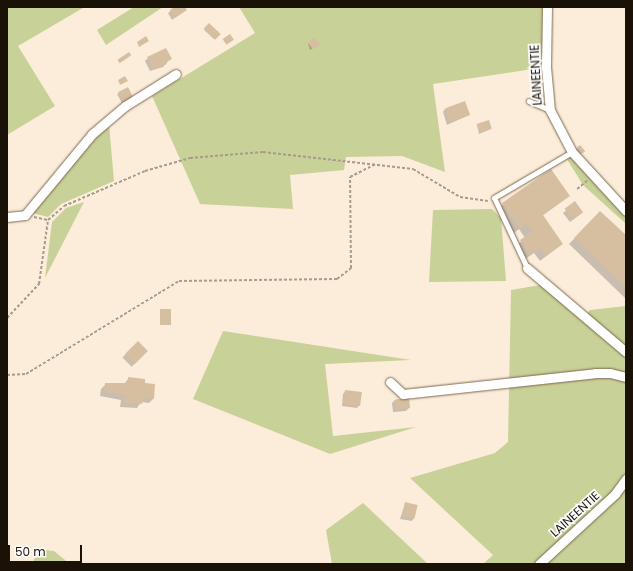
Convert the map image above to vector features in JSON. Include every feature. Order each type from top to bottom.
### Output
[{"type":"street","name":"LAINEENTIE","points":[[547,7],[546,68],[550,110],[572,152],[626,211]]},
{"type":"street","points":[[7,216],[25,215],[92,134],[125,106],[176,74]]},
{"type":"street","points":[[527,268],[626,352]]},
{"type":"street","points":[[390,382],[403,394],[595,373],[610,373],[626,377]]},
{"type":"street","name":"LAINEENTIE","points":[[538,564],[615,494],[626,479]]},
{"type":"lane","points":[[529,101],[550,110]]},
{"type":"lane","points":[[527,268],[494,198],[572,152]]},
{"type":"path","points":[[7,318],[38,284],[48,220],[64,206],[145,171],[190,158],[263,152],[376,164],[413,169],[460,197],[485,202],[494,198]]},
{"type":"path","points":[[7,375],[26,374],[179,281],[337,279],[351,268],[350,178],[376,164]]},
{"type":"path","points":[[577,189],[593,175]]},
{"type":"green space","points":[[7,7],[83,8],[18,46],[55,106],[7,135]]},
{"type":"green space","points":[[134,7],[163,7],[106,45],[97,30]]},
{"type":"green space","points":[[239,7],[547,7],[546,67],[433,84],[445,172],[402,156],[346,157],[344,170],[290,175],[293,209],[200,204],[152,96],[255,33]]},
{"type":"green space","points":[[109,124],[114,181],[61,204],[48,217],[32,213],[94,137]]},
{"type":"green space","points":[[572,152],[626,211],[625,223],[583,185],[565,156]]},
{"type":"green space","points":[[84,202],[45,278],[52,222],[66,208]]},
{"type":"green space","points":[[492,209],[501,218],[506,281],[429,282],[433,210]]},
{"type":"green space","points":[[546,284],[582,319],[590,310],[626,306],[626,564],[483,564],[493,555],[410,478],[495,453],[508,442],[511,290]]},
{"type":"green space","points":[[223,331],[411,360],[325,364],[333,436],[416,427],[330,454],[193,399]]},
{"type":"green space","points":[[363,503],[428,564],[332,564],[326,530]]},
{"type":"green space","points":[[45,550],[54,551],[70,564],[33,564],[34,559]]},
{"type":"building","points":[[174,7],[185,7],[187,10],[175,18],[170,10]]},
{"type":"building","points":[[209,23],[221,34],[215,40],[204,29]]},
{"type":"building","points":[[230,34],[234,40],[226,45],[223,39]]},
{"type":"building","points":[[146,36],[149,41],[139,47],[137,42]]},
{"type":"building","points":[[315,37],[320,44],[313,50],[308,42]]},
{"type":"building","points":[[166,48],[172,59],[166,62],[167,64],[153,69],[147,57]]},
{"type":"building","points":[[129,52],[131,55],[120,63],[117,60]]},
{"type":"building","points":[[125,76],[128,81],[120,85],[118,80]]},
{"type":"building","points":[[128,87],[133,97],[123,102],[118,92]]},
{"type":"building","points":[[465,101],[470,115],[450,122],[445,108]]},
{"type":"building","points":[[489,120],[492,129],[479,133],[477,124]]},
{"type":"building","points":[[580,145],[585,151],[582,154],[577,148]]},
{"type":"building","points":[[551,169],[570,196],[543,215],[563,244],[546,256],[540,247],[530,254],[520,240],[532,232],[526,224],[520,228],[502,203]]},
{"type":"building","points":[[575,201],[583,212],[573,220],[564,209]]},
{"type":"building","points":[[600,211],[626,235],[626,287],[574,238]]},
{"type":"building","points":[[160,309],[171,309],[171,325],[160,325]]},
{"type":"building","points":[[138,341],[148,351],[135,364],[125,354]]},
{"type":"building","points":[[128,377],[145,379],[145,383],[155,384],[154,399],[143,398],[142,404],[124,403],[125,395],[104,391],[105,383],[128,383]]},
{"type":"building","points":[[345,390],[362,392],[360,406],[343,404]]},
{"type":"building","points":[[409,398],[410,408],[396,409],[395,399]]},
{"type":"building","points":[[405,502],[418,505],[415,519],[402,516]]}]
